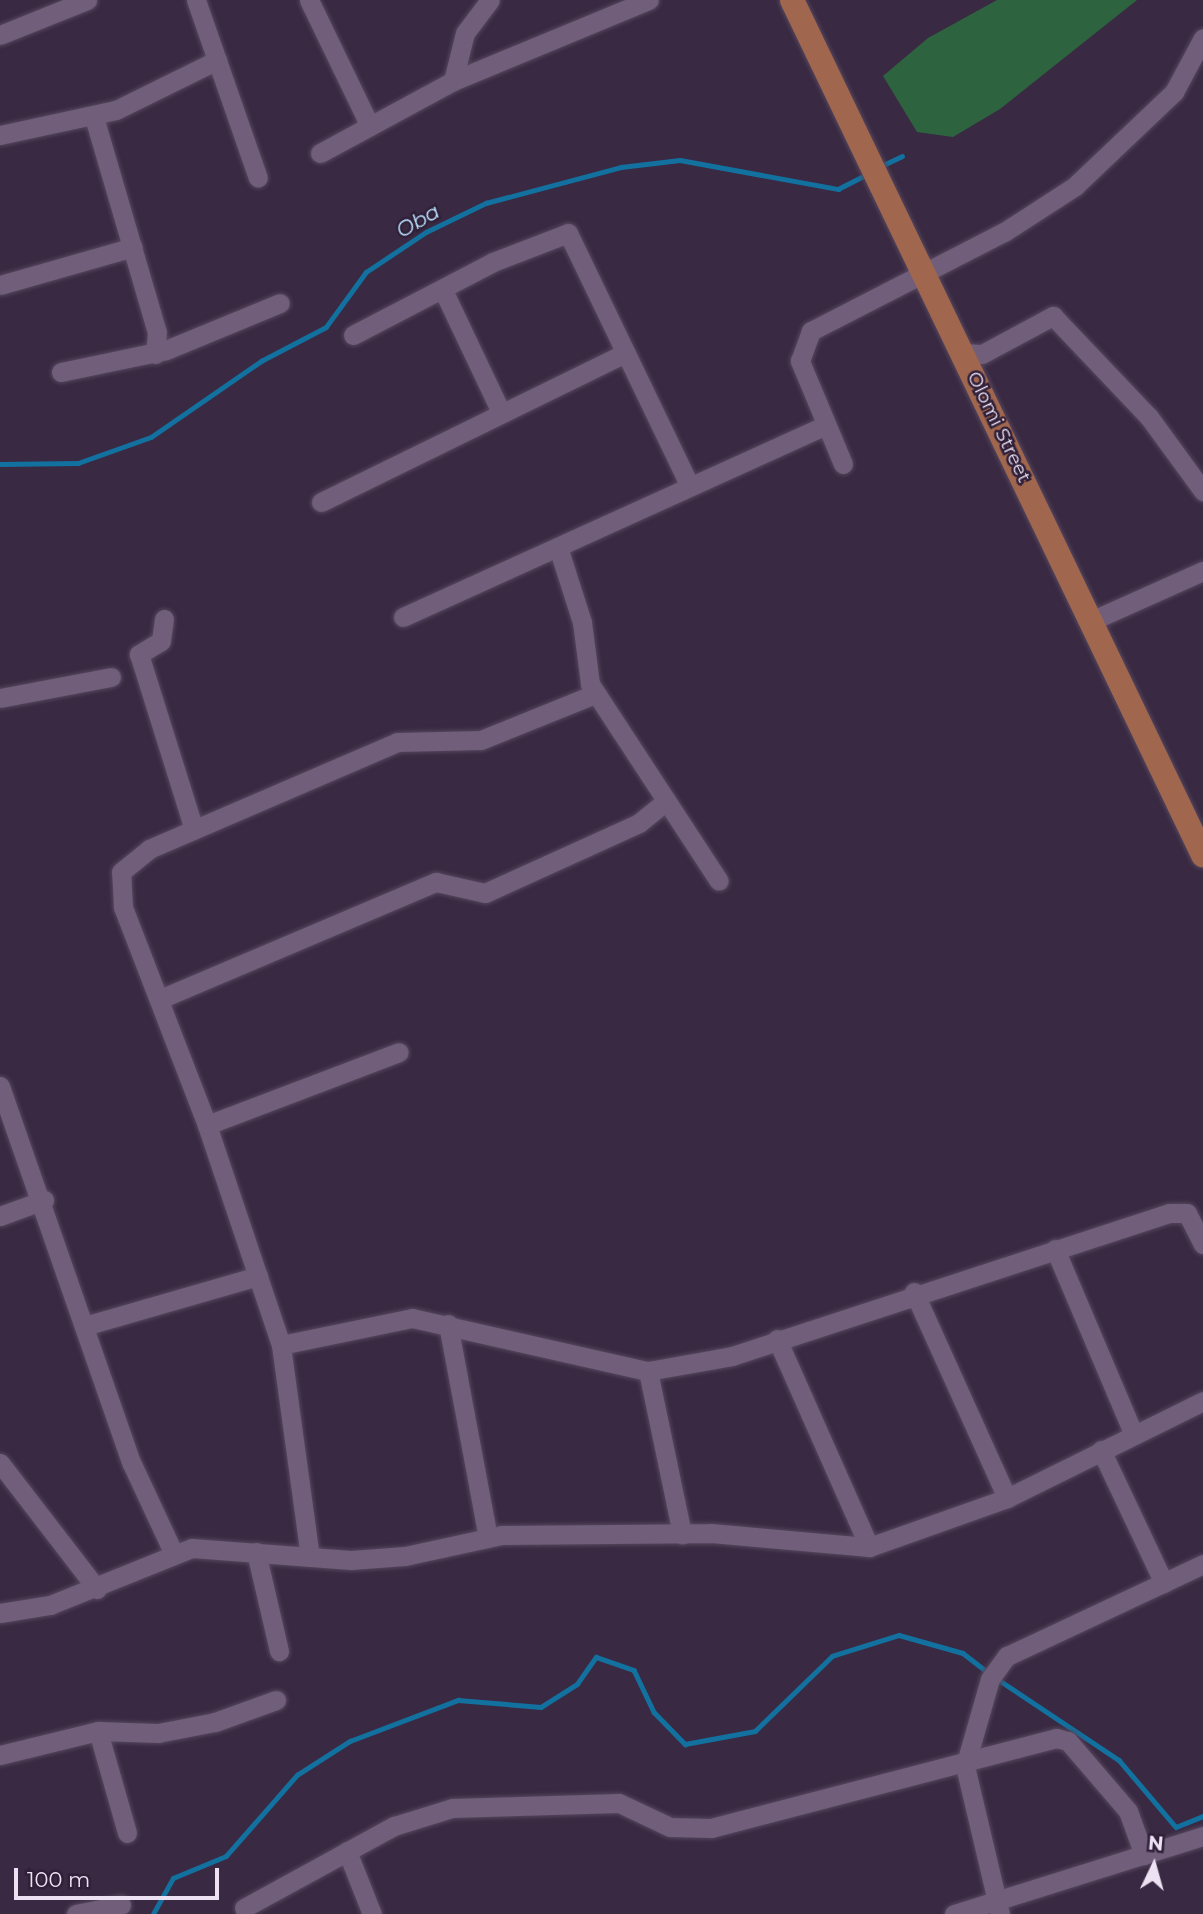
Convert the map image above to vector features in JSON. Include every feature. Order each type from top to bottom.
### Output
[{"type":"main road","name":"Olomi Street","points":[[792,0],[1203,855]]},
{"type":"street","points":[[0,35],[88,0]]},
{"type":"street","points":[[196,0],[258,178]]},
{"type":"street","points":[[309,0],[370,126]]},
{"type":"street","points":[[453,81],[465,33],[490,0]]},
{"type":"street","points":[[320,153],[453,81],[613,7],[649,0]]},
{"type":"street","points":[[843,464],[824,426],[800,360],[805,338],[1004,232],[1100,168],[1174,92],[1203,38]]},
{"type":"street","points":[[0,135],[94,117],[217,60]]},
{"type":"street","points":[[94,117],[157,332],[155,354]]},
{"type":"street","points":[[353,335],[568,233],[689,484]]},
{"type":"street","points":[[0,285],[133,247]]},
{"type":"street","points":[[443,290],[501,412]]},
{"type":"street","points":[[61,372],[155,354],[279,303]]},
{"type":"street","points":[[963,353],[982,354],[1053,316],[1149,417],[1203,491]]},
{"type":"street","points":[[321,502],[625,353]]},
{"type":"street","points":[[403,617],[689,484],[824,426]]},
{"type":"street","points":[[558,547],[582,622],[595,694],[664,803],[719,881]]},
{"type":"street","points":[[1091,621],[1203,571]]},
{"type":"street","points":[[163,619],[161,642],[139,654],[194,830]]},
{"type":"street","points":[[0,698],[111,677]]},
{"type":"street","points":[[310,1557],[281,1345],[207,1125],[123,907],[121,872],[149,849],[397,743],[481,740],[595,694]]},
{"type":"street","points":[[160,999],[436,882],[485,893],[639,823],[664,803]]},
{"type":"street","points":[[207,1125],[398,1052]]},
{"type":"street","points":[[0,1086],[88,1325],[132,1464],[173,1552]]},
{"type":"street","points":[[0,1216],[44,1200]]},
{"type":"street","points":[[281,1345],[412,1318],[648,1371],[732,1356],[914,1292],[1169,1213],[1187,1213],[1201,1234]]},
{"type":"street","points":[[1055,1249],[1133,1433]]},
{"type":"street","points":[[88,1325],[258,1276]]},
{"type":"street","points":[[914,1292],[1007,1498]]},
{"type":"street","points":[[448,1324],[488,1537]]},
{"type":"street","points":[[777,1339],[869,1547]]},
{"type":"street","points":[[648,1371],[682,1534]]},
{"type":"street","points":[[0,1613],[97,1589],[173,1552],[256,1552],[310,1557],[405,1556],[488,1537],[682,1534],[869,1547],[1007,1498],[1133,1433],[1203,1401]]},
{"type":"street","points":[[1101,1450],[1164,1583]]},
{"type":"street","points":[[0,1465],[97,1589]]},
{"type":"street","points":[[256,1552],[279,1651]]},
{"type":"street","points":[[998,1908],[965,1766],[990,1679],[1007,1656],[1203,1564]]},
{"type":"street","points":[[0,1755],[98,1731],[158,1733],[215,1722],[276,1700]]},
{"type":"street","points":[[98,1731],[127,1833]]},
{"type":"street","points":[[244,1908],[394,1826],[453,1808],[619,1803],[670,1827],[711,1828],[826,1794],[965,1766],[1038,1742],[1068,1741],[1128,1811],[1144,1855]]},
{"type":"street","points":[[954,1914],[998,1908],[1203,1836]]},
{"type":"street","points":[[347,1851],[372,1914]]},
{"type":"street","points":[[76,1914],[121,1905]]},
{"type":"green space","points":[[997,0],[1137,0],[1000,109],[953,137],[917,132],[883,76],[928,38]]},
{"type":"waterway","name":"Oba","points":[[881,166],[902,156]]},
{"type":"waterway","name":"Oba","points":[[0,464],[78,463],[151,437],[261,361],[326,327],[366,272],[426,232],[486,203],[621,167],[680,160],[838,189],[867,174]]},
{"type":"waterway","points":[[153,1914],[173,1878],[226,1856],[297,1775],[350,1741],[458,1700],[541,1707],[577,1684],[596,1657],[634,1670],[654,1712],[685,1744],[755,1731],[832,1656],[899,1635],[963,1653],[989,1673]]},
{"type":"waterway","points":[[996,1678],[1119,1760],[1176,1827],[1203,1816]]}]
